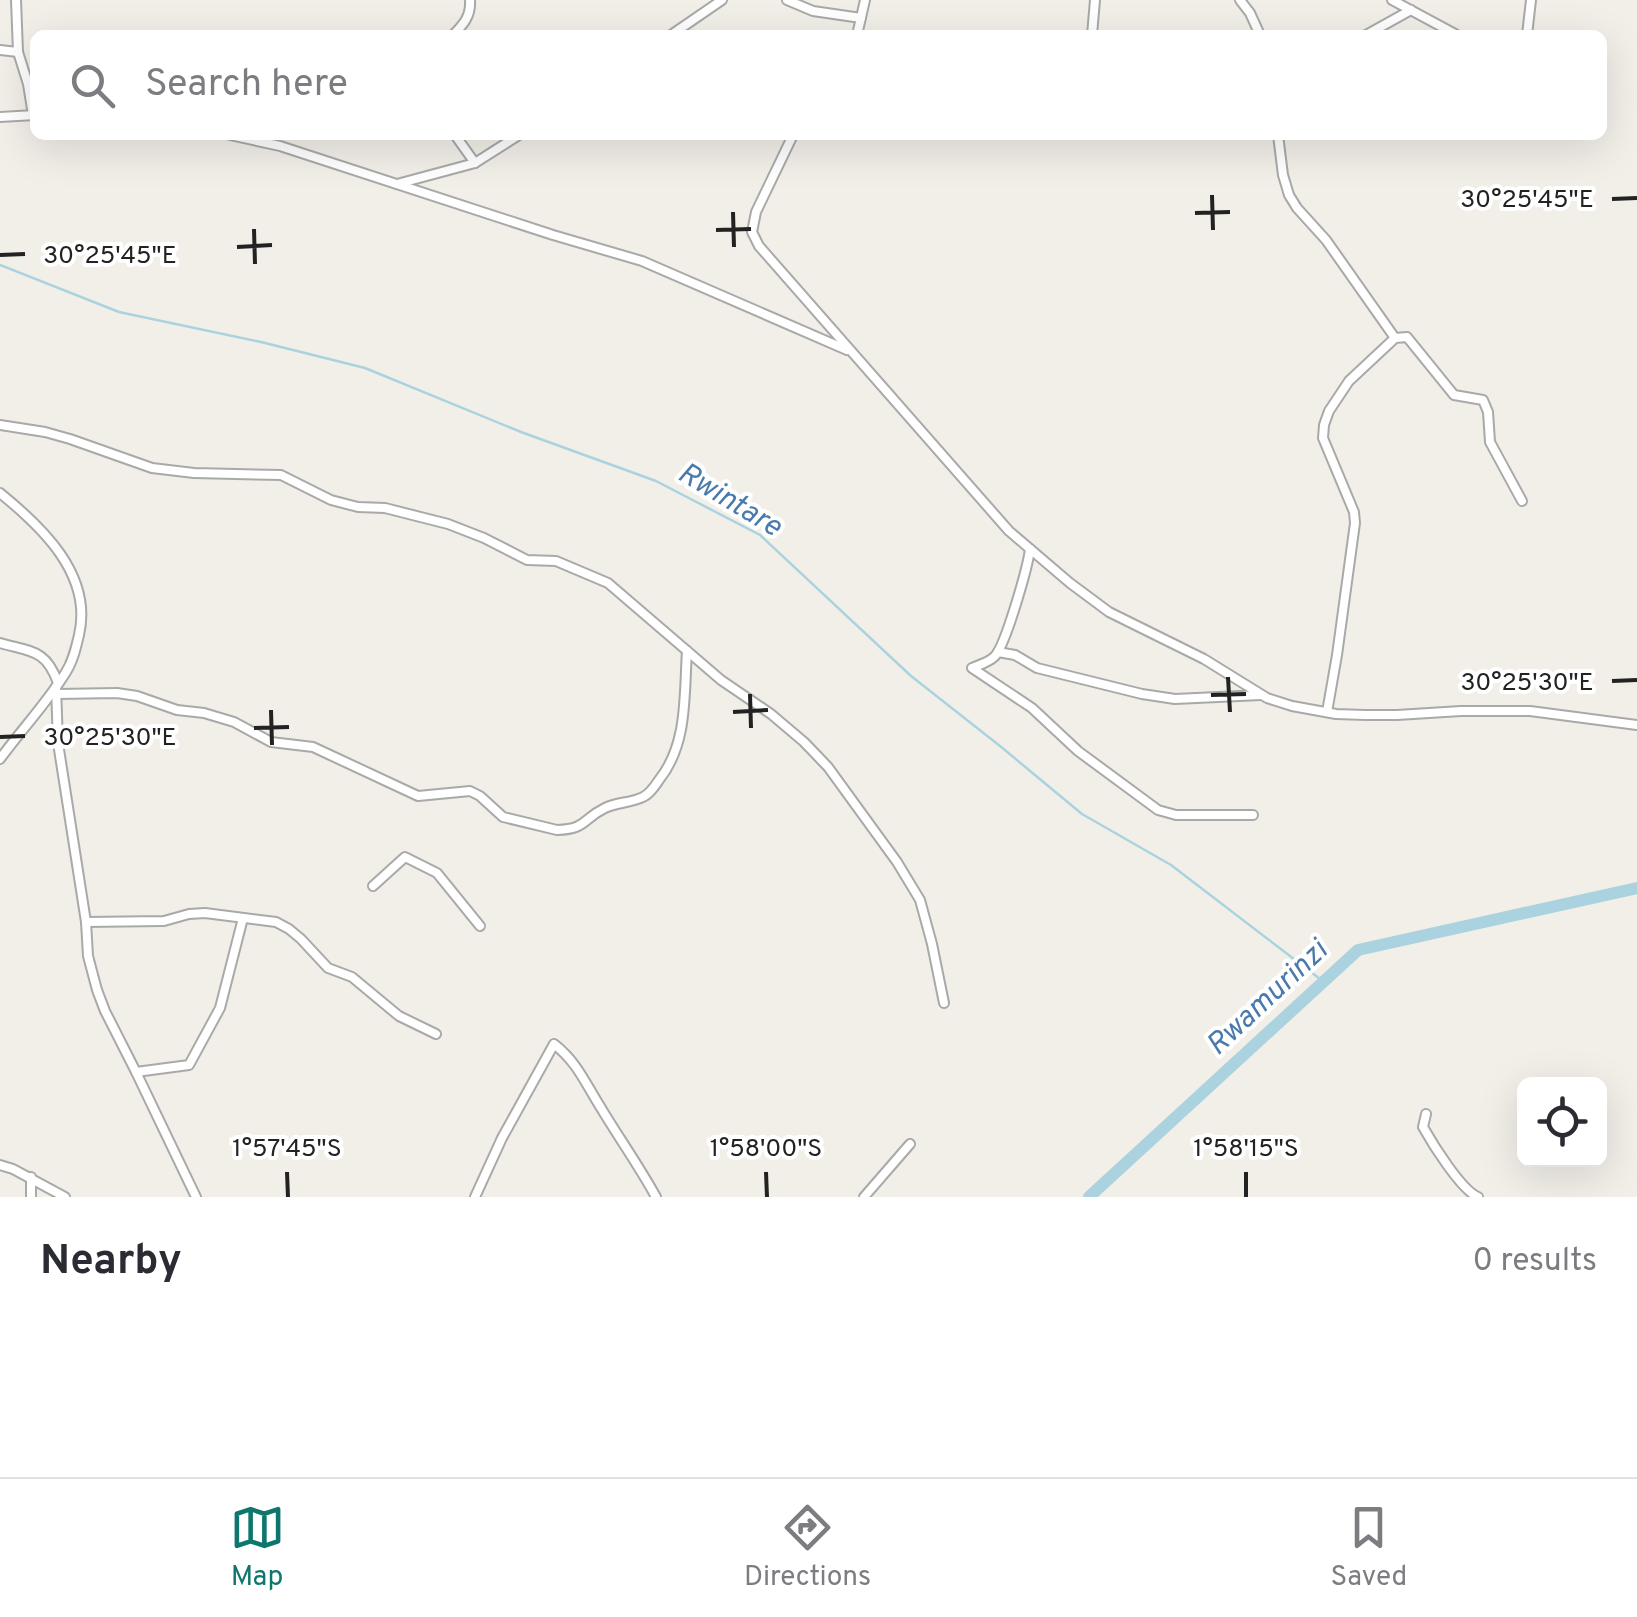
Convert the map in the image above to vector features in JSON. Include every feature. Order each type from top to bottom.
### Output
[{"type":"street","points":[[16,0],[18,52],[30,94]]},
{"type":"street","points":[[458,30],[470,11],[470,0]]},
{"type":"street","points":[[678,30],[722,0]]},
{"type":"street","points":[[787,0],[813,11],[861,18]]},
{"type":"street","points":[[858,30],[865,0]]},
{"type":"street","points":[[1092,30],[1094,0]]},
{"type":"street","points":[[1240,0],[1258,30]]},
{"type":"street","points":[[1392,0],[1448,30]]},
{"type":"street","points":[[1527,30],[1530,0]]},
{"type":"street","points":[[1375,30],[1411,10]]},
{"type":"street","points":[[0,50],[18,52]]},
{"type":"street","points":[[0,118],[30,115]]},
{"type":"street","points":[[253,140],[642,261],[851,352]]},
{"type":"street","points":[[458,140],[474,163]]},
{"type":"street","points":[[397,184],[474,163],[511,140]]},
{"type":"street","points":[[790,140],[760,200],[752,232],[766,256],[1009,531],[1109,612],[1204,659],[1262,695],[1292,706],[1397,716],[1461,710],[1530,711],[1637,726]]},
{"type":"street","points":[[1278,140],[1282,176],[1289,195],[1395,338]]},
{"type":"street","points":[[1326,712],[1356,523],[1323,438],[1329,412],[1348,381],[1395,338],[1407,338],[1454,395],[1483,400],[1490,442],[1522,500]]},
{"type":"street","points":[[0,425],[70,439],[152,468],[281,475],[331,500],[385,508],[448,524],[527,560],[556,560],[608,583],[721,680],[804,742],[842,785],[920,900],[944,1003]]},
{"type":"street","points":[[0,492],[58,548],[78,587],[82,607],[82,625],[68,669],[0,760]]},
{"type":"street","points":[[1030,549],[1005,642],[994,658],[972,668],[1032,708],[1078,751],[1158,810],[1176,815],[1253,814]]},
{"type":"street","points":[[0,643],[42,656],[52,666],[57,688],[58,742],[88,956],[100,1000],[196,1197]]},
{"type":"street","points":[[57,688],[137,696],[204,713],[234,722],[271,742],[314,747],[418,796],[470,791],[502,817],[564,830],[580,827],[607,807],[645,796],[669,767],[681,730],[687,650]]},
{"type":"street","points":[[998,652],[1015,655],[1037,668],[1142,694],[1175,699],[1262,695]]},
{"type":"street","points":[[373,886],[404,857],[438,872],[480,926]]},
{"type":"street","points":[[86,922],[164,921],[193,913],[276,922],[289,928],[328,968],[352,977],[399,1016],[436,1034]]},
{"type":"street","points":[[136,1072],[189,1065],[220,1008],[243,918]]},
{"type":"street","points":[[475,1197],[502,1138],[554,1044],[571,1057],[656,1197]]},
{"type":"street","points":[[1426,1114],[1423,1126],[1442,1159],[1470,1194],[1478,1197]]},
{"type":"street","points":[[864,1197],[910,1144]]},
{"type":"street","points":[[0,1165],[65,1197]]},
{"type":"street","points":[[19,1169],[32,1178],[31,1197]]},
{"type":"waterway","name":"Rwintare","points":[[0,265],[119,312],[365,368],[521,432],[656,481],[760,535],[911,676],[1082,814],[1171,865],[1324,982]]},
{"type":"waterway","name":"Rwamurinzi","points":[[1089,1197],[1358,950],[1637,888]]}]
